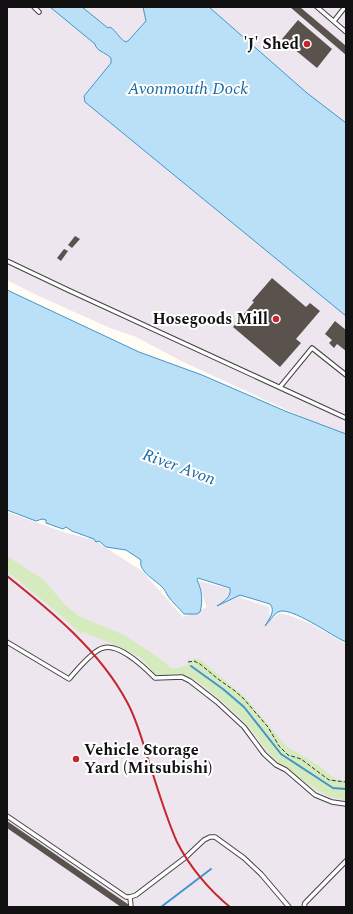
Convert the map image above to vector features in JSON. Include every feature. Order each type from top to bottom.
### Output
[{"type":"lane","points":[[34,7],[40,12]]},
{"type":"lane","points":[[317,7],[346,32]]},
{"type":"lane","points":[[334,21],[345,7]]},
{"type":"lane","points":[[7,261],[346,418]]},
{"type":"lane","points":[[280,387],[312,348],[346,375]]},
{"type":"lane","points":[[7,642],[69,679],[97,651],[105,647],[133,657],[155,678],[186,678],[217,702],[244,727],[264,754],[276,765],[286,770],[315,795],[332,802],[346,804]]},
{"type":"lane","points":[[7,816],[126,897],[136,895],[186,857],[204,840],[210,836],[215,837],[244,858],[261,874],[289,907]]},
{"type":"lane","points":[[304,907],[305,903],[346,861]]},
{"type":"lane","points":[[130,897],[131,907]]},
{"type":"path","points":[[188,662],[194,661],[200,664],[218,680],[235,691],[268,727],[279,746],[288,755],[300,759],[330,780],[346,782]]},
{"type":"shaded area","points":[[7,7],[346,7],[346,437],[183,362],[136,337],[110,328],[32,293],[7,280]]},
{"type":"shaded area","points":[[7,512],[72,535],[88,539],[89,537],[142,571],[183,617],[207,607],[197,582],[199,581],[242,592],[241,598],[269,607],[270,620],[279,614],[291,616],[309,623],[346,644],[346,907],[7,907]]},
{"type":"green space","points":[[7,556],[44,580],[65,605],[79,616],[124,635],[158,657],[171,668],[178,668],[187,665],[196,658],[201,660],[246,698],[286,746],[318,765],[337,780],[341,781],[346,779],[346,800],[334,798],[324,794],[280,764],[273,758],[252,731],[236,714],[200,683],[185,675],[179,674],[158,677],[140,657],[83,632],[81,634],[7,571]]},
{"type":"water","name":"Avonmouth Dock","points":[[50,7],[82,7],[108,28],[110,27],[126,42],[146,21],[143,7],[209,7],[307,93],[346,123],[346,316],[85,102],[84,96],[111,63],[111,58],[99,50],[95,44]]},
{"type":"water","name":"River Avon","points":[[7,290],[139,352],[202,375],[285,411],[346,434],[346,642],[312,622],[284,611],[276,613],[265,626],[272,612],[272,607],[270,604],[240,595],[217,606],[228,597],[230,594],[230,588],[198,578],[197,580],[202,596],[200,612],[197,614],[184,614],[163,588],[148,576],[142,568],[141,560],[126,550],[106,547],[99,541],[96,542],[94,539],[72,531],[66,527],[63,529],[46,523],[46,520],[42,519],[36,521],[7,510]]},
{"type":"building","points":[[290,7],[300,7],[346,46],[346,55]]},
{"type":"building","name":"'J' Shed","points":[[298,20],[332,49],[317,68],[282,39]]},
{"type":"building","points":[[75,236],[80,239],[72,248],[68,245]]},
{"type":"building","points":[[64,249],[68,251],[61,261],[57,258]]},
{"type":"building","name":"Hosegoods Mill","points":[[272,278],[306,307],[310,303],[320,311],[296,339],[301,343],[280,367],[233,327],[254,302],[252,301]]},
{"type":"building","points":[[335,321],[346,330],[346,351],[337,344],[334,348],[329,343],[332,340],[325,334]]},
{"type":"building","points":[[7,821],[132,907],[121,907],[7,828]]},
{"type":"waterway","points":[[191,666],[223,689],[244,707],[281,754],[333,788],[346,789]]},
{"type":"waterway","points":[[161,907],[211,869]]},
{"type":"railway","points":[[7,576],[41,603],[73,633],[89,649],[116,683],[131,709],[165,811],[177,842],[187,860],[200,877],[230,907]]},
{"type":"place","name":"'J' Shed","points":[[307,44]]},
{"type":"place","name":"Hosegoods Mill","points":[[276,319]]},
{"type":"place","name":"Vehicle Storage Yard (Mitsubishi)","points":[[76,759]]}]
